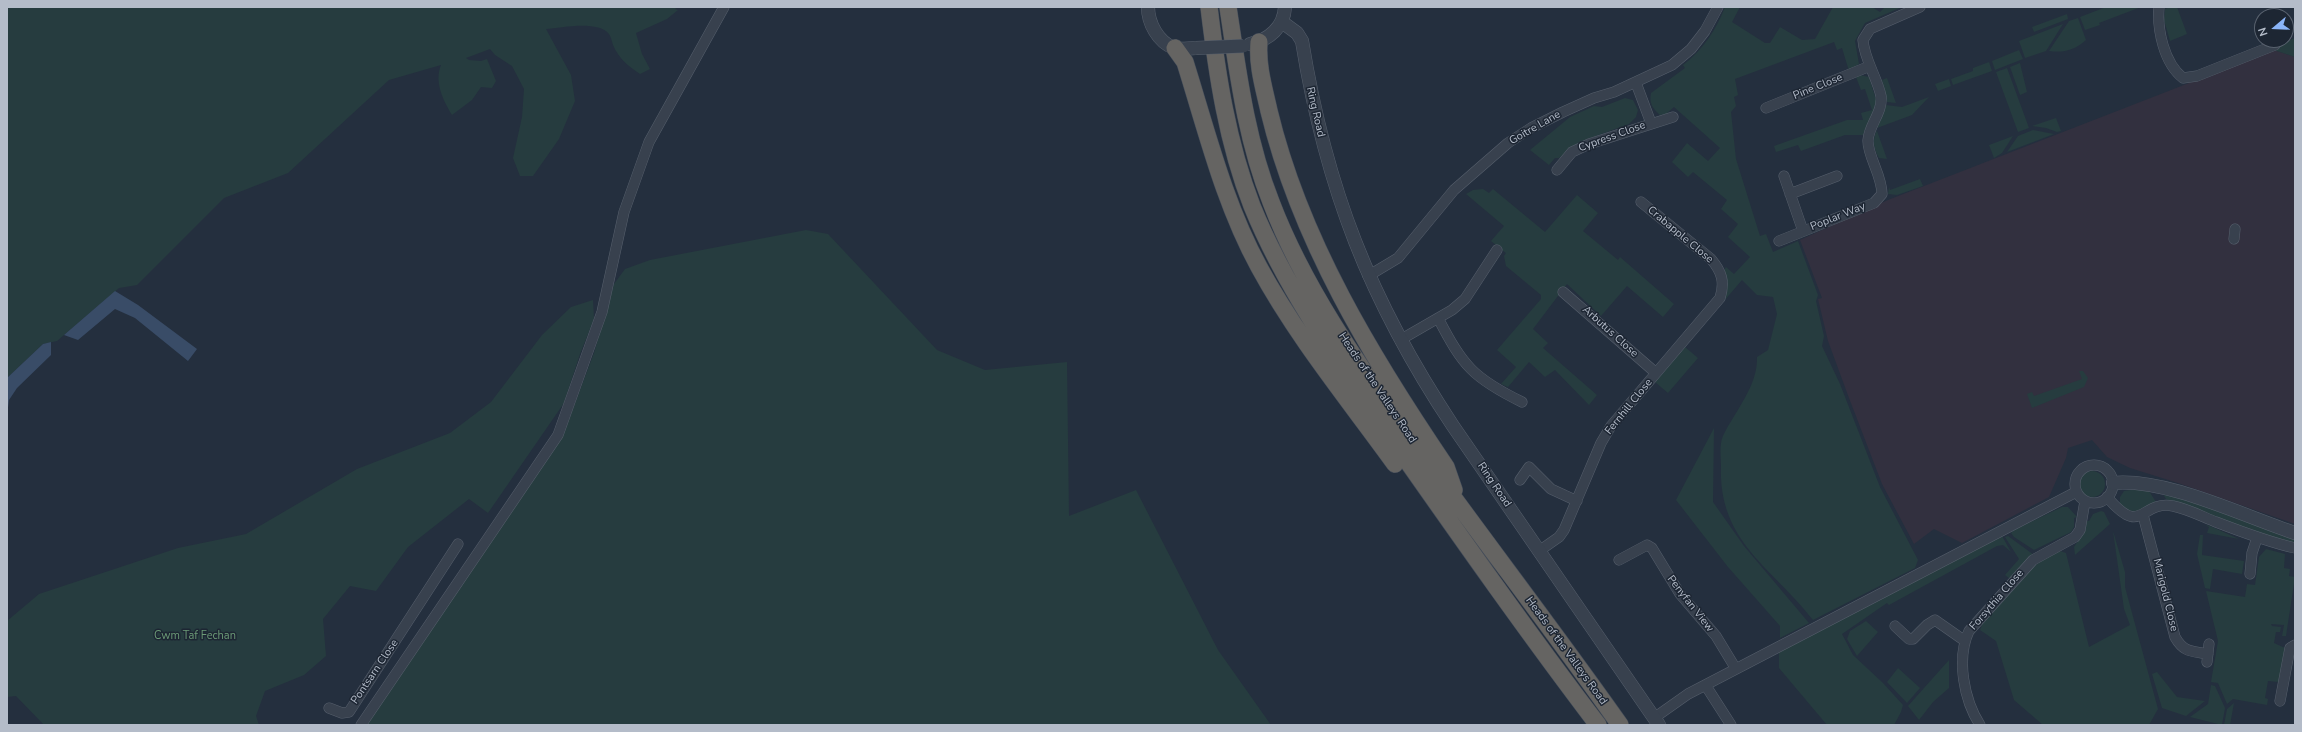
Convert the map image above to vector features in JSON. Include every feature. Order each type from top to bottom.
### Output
[{"type":"highway","name":"Heads of the Valleys Road","points":[[1209,7],[1216,66],[1232,146],[1252,206],[1274,253],[1345,372],[1620,725]]},
{"type":"highway","name":"Heads of the Valleys Road","points":[[1228,7],[1247,128],[1270,202],[1300,267],[1455,515],[1598,725]]},
{"type":"highway","points":[[1251,44],[1258,54],[1260,73],[1278,147],[1295,196],[1326,266],[1366,342],[1446,467],[1455,515]]},
{"type":"highway","points":[[1175,48],[1185,62],[1226,197],[1259,267],[1295,326],[1421,498],[1455,515]]},
{"type":"street","points":[[361,725],[558,435],[602,312],[624,212],[650,142],[724,7]]},
{"type":"street","points":[[1148,7],[1151,24],[1156,33],[1163,41],[1175,48],[1251,44],[1276,31],[1282,22],[1285,7]]},
{"type":"street","name":"Goitre Lane","points":[[1368,276],[1398,258],[1454,190],[1508,143],[1530,128],[1563,112],[1636,82],[1672,65],[1691,49],[1706,32],[1718,7]]},
{"type":"street","name":"Poplar Way","points":[[1779,241],[1874,203],[1882,194],[1877,166],[1868,144],[1870,133],[1880,109],[1881,97],[1863,45],[1866,33],[1878,25],[1920,7]]},
{"type":"street","points":[[2159,7],[2158,22],[2165,50],[2172,66],[2183,78],[2196,76],[2267,48]]},
{"type":"street","name":"Ring Road","points":[[1282,22],[1298,33],[1302,41],[1318,127],[1342,209],[1368,276],[1400,340],[1421,377],[1656,721]]},
{"type":"street","name":"Pine Close","points":[[1766,108],[1870,66]]},
{"type":"street","name":"Cypress Close","points":[[1636,82],[1651,123]]},
{"type":"street","name":"Cypress Close","points":[[1557,170],[1572,152],[1589,144],[1673,117]]},
{"type":"street","points":[[1784,176],[1803,231]]},
{"type":"street","points":[[1790,194],[1837,176]]},
{"type":"street","name":"Crabapple Close","points":[[1641,202],[1711,259],[1719,269],[1723,287],[1720,298],[1693,329]]},
{"type":"street","points":[[1400,340],[1452,310],[1465,298],[1497,250]]},
{"type":"street","name":"Arbutus Close","points":[[1564,292],[1656,373]]},
{"type":"street","points":[[1438,318],[1456,352],[1468,367],[1494,388],[1522,402]]},
{"type":"street","name":"Fernhill Close","points":[[1539,551],[1559,537],[1577,501],[1601,443],[1608,431],[1693,329]]},
{"type":"street","points":[[2096,465],[2106,470],[2113,483],[2112,492],[2097,503],[2085,502],[2076,492],[2075,481],[2077,475],[2080,471],[2090,466],[2096,465]]},
{"type":"street","points":[[1520,480],[1529,467],[1551,490],[1577,501]]},
{"type":"street","points":[[2113,483],[2132,482],[2180,493],[2295,533]]},
{"type":"street","points":[[1656,721],[1688,694],[1706,686],[2076,492]]},
{"type":"street","points":[[2107,497],[2121,512],[2129,517],[2137,518],[2157,507],[2176,507],[2257,538],[2295,548]]},
{"type":"street","name":"Forsythia Close","points":[[1980,725],[1965,690],[1963,680],[1965,641],[1969,631],[2028,564],[2075,538],[2080,530],[2085,502]]},
{"type":"street","name":"Marigold Close","points":[[2143,515],[2176,637],[2180,646],[2187,650],[2208,653]]},
{"type":"street","points":[[2250,574],[2257,538]]},
{"type":"street","name":"Pontsarn Close","points":[[329,708],[342,713],[349,712],[458,544]]},
{"type":"street","name":"Penyfan View","points":[[1619,560],[1641,547],[1647,545],[1652,548],[1680,594],[1716,636],[1736,669]]},
{"type":"street","points":[[1895,626],[1910,639],[1913,639],[1927,625],[1935,620],[1965,641]]},
{"type":"street","name":"Pontsarn Close","points":[[400,635],[416,645]]},
{"type":"street","points":[[2280,701],[2290,648],[2295,644]]},
{"type":"street","points":[[1706,686],[1731,725]]},
{"type":"shaded area","points":[[2274,50],[2295,57],[2295,524],[2178,483],[2130,468],[2107,457],[2092,440],[2068,448],[2066,458],[2049,497],[1962,543],[1934,529],[1914,544],[1882,484],[1849,398],[1828,341],[1818,299],[1822,298],[1800,240],[1888,200]]},
{"type":"green space","points":[[7,7],[678,7],[675,9],[678,10],[667,19],[636,33],[642,54],[650,69],[640,74],[621,58],[615,50],[609,34],[604,30],[597,27],[588,26],[570,26],[546,29],[571,75],[575,101],[559,139],[533,176],[520,176],[513,158],[522,117],[524,89],[512,66],[495,55],[490,49],[466,58],[469,60],[481,61],[487,59],[496,81],[492,88],[481,87],[472,100],[452,115],[440,91],[438,78],[441,65],[389,80],[288,173],[224,198],[137,285],[119,288],[57,341],[43,344],[7,378]]},
{"type":"green space","points":[[1725,7],[1740,7],[1732,22],[1765,43],[1770,43],[1780,27],[1802,40],[1815,39],[1833,7],[1872,7],[1880,12],[1885,7],[1902,7],[1865,23],[1855,41],[1859,64],[1849,71],[1842,48],[1837,50],[1834,42],[1735,79],[1738,95],[1734,97],[1736,106],[1731,112],[1736,159],[1760,236],[1766,234],[1773,252],[1798,241],[1818,295],[1816,301],[1824,336],[1822,346],[1840,384],[1880,487],[1918,560],[1915,568],[1813,620],[1751,552],[1738,534],[1728,515],[1722,492],[1720,451],[1722,439],[1750,388],[1754,378],[1757,357],[1768,350],[1777,314],[1773,297],[1757,295],[1742,280],[1724,301],[1724,270],[1726,267],[1734,274],[1750,257],[1728,237],[1738,224],[1721,209],[1727,200],[1693,172],[1688,177],[1672,162],[1687,143],[1708,161],[1720,148],[1674,107],[1666,114],[1660,115],[1653,108],[1650,100],[1651,93],[1685,68],[1683,65],[1703,46],[1713,32]]},
{"type":"green space","points":[[2106,7],[2141,7],[2085,30],[2080,17]]},
{"type":"green space","points":[[2177,7],[2187,34],[2170,41],[2164,20],[2165,9]]},
{"type":"green space","points":[[2067,14],[2068,19],[2034,32],[2032,27]]},
{"type":"green space","points":[[2078,18],[2086,40],[2069,50],[2060,52],[2049,51],[2069,21]]},
{"type":"green space","points":[[2063,24],[2046,51],[2025,58],[2019,41]]},
{"type":"green space","points":[[2294,38],[2295,57],[2274,50],[2276,48],[2294,48]]},
{"type":"green space","points":[[2019,50],[2023,59],[1995,70],[1992,61]]},
{"type":"green space","points":[[1989,62],[1992,71],[1953,85],[1951,79],[1973,71],[1973,68]]},
{"type":"green space","points":[[2020,63],[2027,92],[2020,95],[2010,67]]},
{"type":"green space","points":[[2007,68],[2029,128],[2018,132],[1996,72]]},
{"type":"green space","points":[[1860,75],[1869,77],[1877,103],[1863,135],[1845,135],[1801,151],[1798,145],[1776,152],[1774,146],[1847,120],[1863,120],[1861,113],[1872,110],[1865,89],[1861,90],[1856,77]]},
{"type":"green space","points":[[1887,78],[1896,103],[1887,102],[1882,80]]},
{"type":"green space","points":[[1949,79],[1951,86],[1938,91],[1935,84]]},
{"type":"green space","points":[[1929,97],[1912,115],[1877,128],[1886,105],[1902,107]]},
{"type":"green space","points":[[1625,98],[1633,100],[1638,110],[1636,117],[1629,124],[1579,142],[1559,158],[1555,158],[1549,165],[1530,150],[1570,117],[1594,106],[1602,107]]},
{"type":"green space","points":[[2056,118],[2061,131],[2057,132],[2046,128],[2032,126]]},
{"type":"green space","points":[[2033,130],[2054,134],[2007,152],[2018,136]]},
{"type":"green space","points":[[1877,131],[1887,159],[1879,158],[1876,152],[1874,142]]},
{"type":"green space","points":[[2013,136],[2002,153],[1994,158],[1989,145]]},
{"type":"green space","points":[[1920,179],[1923,186],[1897,195],[1888,194],[1889,187],[1890,190]]},
{"type":"green space","points":[[1483,189],[1489,193],[1493,189],[1545,232],[1577,195],[1598,213],[1583,231],[1618,260],[1620,257],[1674,304],[1663,317],[1627,286],[1601,316],[1567,284],[1533,329],[1548,343],[1543,348],[1597,395],[1589,405],[1555,370],[1545,377],[1529,362],[1508,387],[1501,384],[1516,367],[1497,350],[1541,299],[1541,295],[1506,266],[1504,256],[1506,253],[1491,241],[1504,226],[1466,194],[1473,190]]},
{"type":"green space","points":[[806,230],[828,234],[937,350],[985,370],[1067,362],[1069,516],[1136,490],[1218,650],[1271,725],[365,725],[566,427],[594,353],[614,284],[625,269],[650,260]]},
{"type":"green space","name":"Cwm Taf Fechan","points":[[593,300],[594,319],[580,354],[564,403],[488,513],[469,499],[408,547],[376,591],[350,586],[323,619],[326,656],[304,675],[265,691],[256,716],[259,725],[44,725],[16,696],[7,697],[7,621],[39,594],[178,548],[246,534],[357,469],[450,433],[491,402],[542,335],[571,307]]},
{"type":"green space","points":[[1685,347],[1698,358],[1668,393],[1655,382]]},
{"type":"green space","points":[[2079,371],[2083,371],[2088,378],[2084,387],[2032,408],[2027,394],[2032,392],[2034,396],[2082,379]]},
{"type":"green space","points":[[1714,428],[1713,502],[1744,546],[1809,623],[1780,638],[1780,626],[1728,567],[1676,500]]},
{"type":"green space","points":[[2092,471],[2101,475],[2105,484],[2101,493],[2092,497],[2083,493],[2079,484],[2083,475]]},
{"type":"green space","points":[[2137,489],[2149,491],[2156,502],[2136,513],[2128,513],[2120,504],[2120,497],[2124,491]]},
{"type":"green space","points":[[2163,494],[2177,497],[2295,538],[2295,544],[2274,539],[2173,502],[2166,499]]},
{"type":"green space","points":[[2062,507],[2068,507],[2077,517],[2074,518],[2074,527],[2071,532],[2034,550],[2014,537],[2011,533],[2014,530]]},
{"type":"green space","points":[[2101,511],[2104,512],[2110,524],[2075,555],[2074,547],[2085,530],[2087,521],[2089,521],[2093,514]]},
{"type":"green space","points":[[2205,525],[2239,539],[2207,533],[2209,527]]},
{"type":"green space","points":[[2113,531],[2125,572],[2125,587],[2158,709],[2149,725],[2043,725],[2014,700],[1996,641],[1980,630],[1983,622],[2031,569],[2041,561],[2060,551],[2066,553],[2089,647],[2130,625],[2124,609]]},
{"type":"green space","points":[[2200,535],[2203,535],[2202,555],[2244,561],[2242,574],[2213,569],[2210,589],[2205,588],[2197,554]]},
{"type":"green space","points":[[2002,536],[2011,552],[2003,545],[1997,546],[1889,605],[1887,603],[1842,634],[1853,655],[1883,683],[1903,705],[1894,725],[1827,725],[1779,668],[1779,652]]},
{"type":"green space","points":[[2008,536],[2034,555],[2023,563],[2010,579],[2005,575],[2019,559],[2005,537]]},
{"type":"green space","points":[[2266,549],[2285,554],[2284,568],[2290,569],[2289,576],[2295,577],[2286,636],[2282,636],[2284,625],[2271,624],[2272,626],[2281,627],[2280,632],[2276,632],[2274,643],[2285,648],[2279,682],[2268,681],[2265,698],[2268,699],[2267,705],[2233,699],[2227,704],[2218,683],[2211,682],[2218,641],[2206,591],[2245,597],[2247,584],[2255,585],[2259,557]]},
{"type":"green space","points":[[1866,621],[1878,632],[1857,656],[1847,639],[1850,631]]},
{"type":"green space","points":[[1949,660],[1949,688],[1933,702],[1919,720],[1908,706]]},
{"type":"green space","points":[[1898,668],[1920,688],[1907,703],[1887,682]]},
{"type":"green space","points":[[2157,672],[2177,697],[2205,701],[2186,716],[2162,708],[2152,674]]},
{"type":"green space","points":[[2211,685],[2215,686],[2225,708],[2222,725],[2190,717],[2208,704]]},
{"type":"green space","points":[[2234,703],[2230,725],[2224,725],[2227,709]]},
{"type":"water","points":[[115,291],[138,305],[197,349],[188,361],[135,318],[115,309],[78,340],[64,335]]},
{"type":"water","points":[[51,342],[51,355],[17,388],[9,400],[7,415],[7,378],[43,344]]}]
